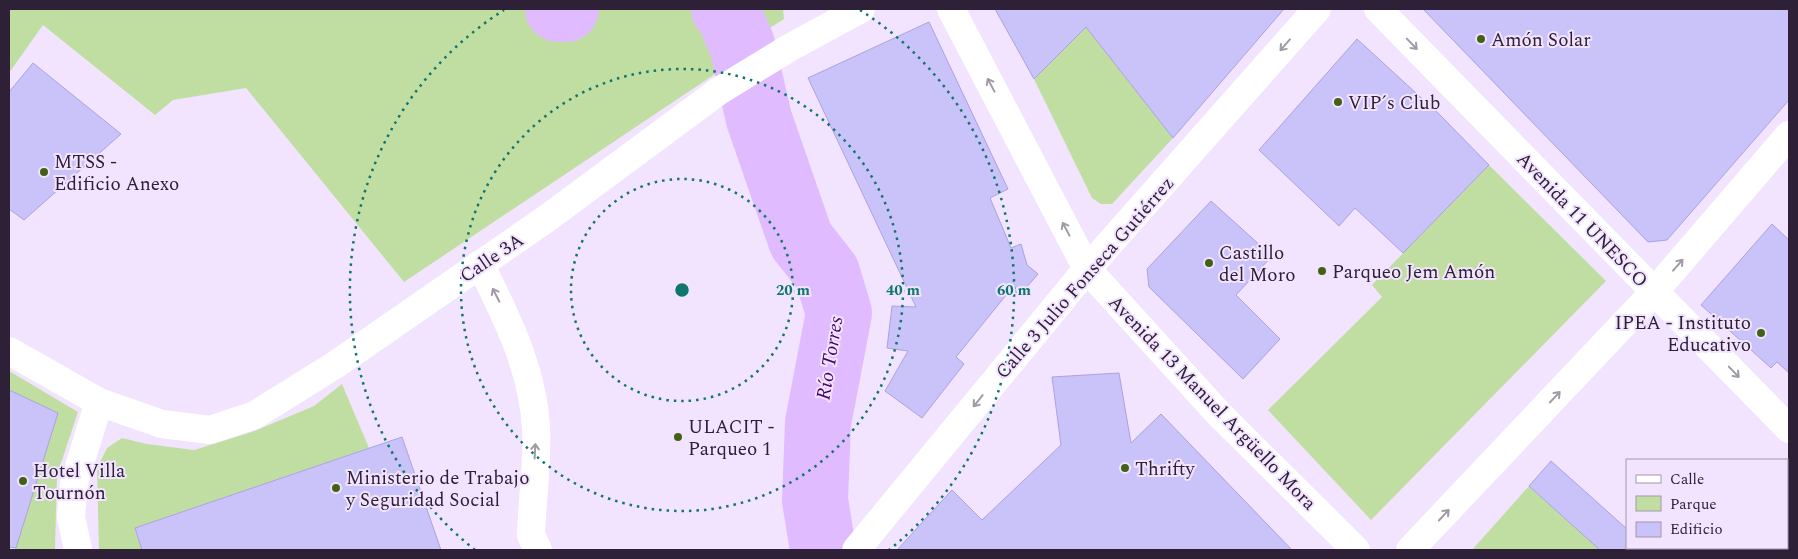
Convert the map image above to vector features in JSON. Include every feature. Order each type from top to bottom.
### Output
[{"type":"street","name":"Calle 3A","points":[[9,351],[99,402],[162,424],[210,430],[255,415],[335,364],[546,219],[719,91],[788,48],[862,9]]},
{"type":"street","name":"Avenida 13 Manuel Argüello Mora","points":[[951,9],[1087,269],[1218,413],[1356,550]]},
{"type":"street","name":"Calle 3 Julio Fonseca Gutiérrez","points":[[860,546],[1087,269],[1317,9]]},
{"type":"street","name":"Avenida 11 UNESCO","points":[[1378,9],[1789,429]]},
{"type":"street","points":[[1410,550],[1654,292],[1789,135]]},
{"type":"street","points":[[480,264],[512,327],[530,382],[536,429],[530,535],[538,550]]},
{"type":"street","points":[[78,550],[71,516],[74,483],[99,402]]},
{"type":"green space","points":[[9,9],[694,9],[696,13],[713,18],[730,64],[404,282],[246,88],[173,100],[155,115],[43,25],[9,73]]},
{"type":"green space","points":[[743,9],[783,9],[784,19],[757,36]]},
{"type":"green space","points":[[1086,27],[1173,138],[1112,204],[1101,204],[1092,198],[1034,79]]},
{"type":"green space","points":[[1489,165],[1606,281],[1371,520],[1268,410],[1382,297],[1372,285]]},
{"type":"green space","points":[[9,371],[78,412],[57,475],[55,550],[15,550],[57,413],[9,390]]},
{"type":"green space","points":[[342,384],[369,448],[135,528],[142,550],[99,550],[97,468],[107,448],[122,438],[147,444],[194,450],[252,432],[314,406]]},
{"type":"green space","points":[[1529,486],[1600,550],[1472,550]]},
{"type":"building","points":[[995,9],[1284,9],[1173,138],[1086,27],[1034,79]]},
{"type":"building","points":[[1423,9],[1789,9],[1789,100],[1667,240],[1648,242]]},
{"type":"building","points":[[929,22],[1008,189],[990,198],[1011,248],[1021,244],[1027,265],[1038,274],[1020,295],[1011,289],[956,357],[964,364],[922,418],[885,391],[908,351],[887,348],[892,306],[916,307],[808,78]]},
{"type":"building","points":[[1357,39],[1440,115],[1489,165],[1403,253],[1355,208],[1339,226],[1259,150]]},
{"type":"building","name":"MTSS - Edificio Anexo","points":[[33,63],[121,134],[24,220],[9,209],[9,92]]},
{"type":"building","name":"Castillo del Moro","points":[[1211,201],[1272,256],[1236,295],[1280,339],[1243,379],[1149,287],[1147,269]]},
{"type":"building","name":"IPEA - Instituto Educativo","points":[[1772,224],[1789,240],[1789,373],[1777,362],[1771,368],[1701,305]]},
{"type":"building","name":"Thrifty","points":[[1119,373],[1131,443],[1161,414],[1292,550],[897,550],[952,490],[982,520],[1061,445],[1052,377]]},
{"type":"building","name":"Hotel Villa Tournón","points":[[9,390],[58,413],[16,548],[9,547]]},
{"type":"building","name":"Ministerio de Trabajo y Seguridad Social","points":[[402,437],[441,550],[142,550],[135,528]]},
{"type":"building","points":[[1551,461],[1626,528],[1627,550],[1600,550],[1529,486]]},
{"type":"waterway","name":"Río Torres","points":[[558,9],[566,9]]},
{"type":"waterway","name":"Río Torres","points":[[724,9],[728,12],[742,45],[759,119],[801,240],[827,273],[839,313],[818,423],[815,500],[823,550]]},
{"type":"place","name":"Amón Solar","points":[[1481,39]]},
{"type":"place","name":"VIP´s Club","points":[[1338,102]]},
{"type":"place","name":"MTSS - Edificio Anexo","points":[[44,172]]},
{"type":"place","name":"Castillo del Moro","points":[[1209,263]]},
{"type":"place","name":"Parqueo Jem Amón","points":[[1322,271]]},
{"type":"place","name":"IPEA - Instituto Educativo","points":[[1761,333]]},
{"type":"place","name":"ULACIT - Parqueo 1","points":[[678,437]]},
{"type":"place","name":"Thrifty","points":[[1125,468]]},
{"type":"place","name":"Hotel Villa Tournón","points":[[23,481]]},
{"type":"place","name":"Ministerio de Trabajo y Seguridad Social","points":[[336,488]]}]
